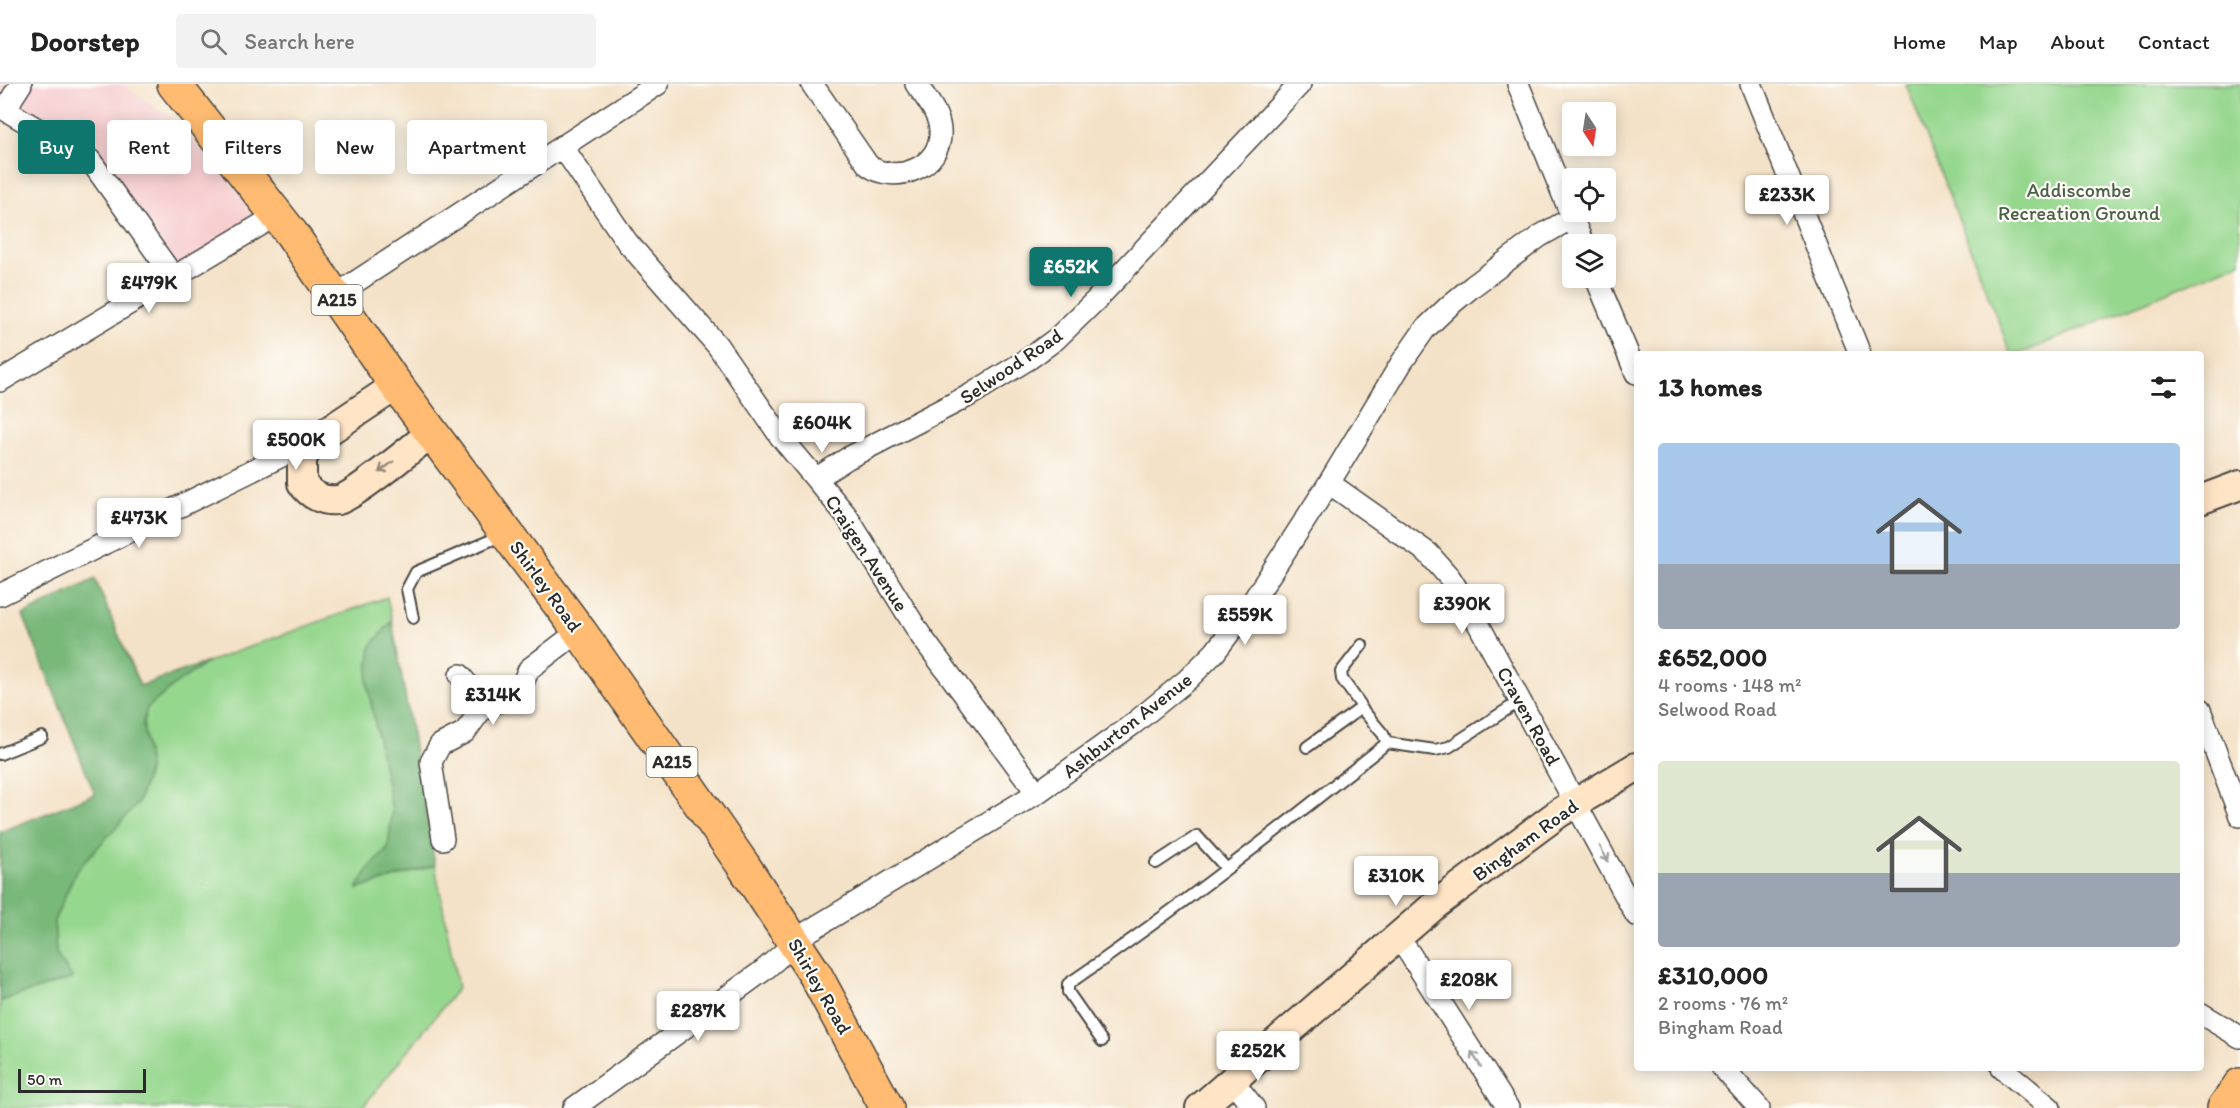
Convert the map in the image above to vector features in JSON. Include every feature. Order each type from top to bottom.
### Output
[{"type":"main road","name":"Shirley Road","points":[[174,84],[277,215],[397,385],[579,631],[796,943],[887,1108]]},
{"type":"main road","points":[[2223,1108],[2240,1085]]},
{"type":"street","points":[[21,84],[7,111],[90,160],[172,276]]},
{"type":"street","points":[[334,296],[658,84]]},
{"type":"street","points":[[812,84],[868,165],[876,171],[902,174],[921,167],[932,156],[939,138],[938,121],[916,84]]},
{"type":"street","name":"Selwood Road","points":[[818,478],[848,458],[970,395],[1056,339],[1096,300],[1300,84]]},
{"type":"street","points":[[1518,84],[1562,193]]},
{"type":"street","points":[[1751,84],[1859,351]]},
{"type":"street","name":"Craigen Avenue","points":[[562,146],[627,242],[717,345],[780,436],[818,478],[857,531],[924,640],[1037,793]]},
{"type":"street","points":[[0,381],[277,215]]},
{"type":"street","name":"Ashburton Avenue","points":[[574,1108],[764,970],[822,923],[1037,793],[1157,705],[1205,663],[1246,611],[1329,483],[1401,362],[1428,326],[1473,286],[1540,237],[1565,222]]},
{"type":"street","points":[[1600,288],[1634,368]]},
{"type":"street","points":[[0,595],[315,440],[397,385]]},
{"type":"street","points":[[260,467],[270,466],[284,470],[302,483],[312,494],[324,500],[344,498],[432,432]]},
{"type":"street","points":[[302,483],[302,458],[315,440]]},
{"type":"street","name":"Craven Road","points":[[1329,483],[1417,545],[1442,567],[1464,598],[1634,911]]},
{"type":"street","points":[[2204,498],[2240,485]]},
{"type":"street","points":[[443,839],[431,762],[440,745],[465,732],[484,706],[506,699],[521,687],[529,669],[579,631]]},
{"type":"street","points":[[460,675],[484,706]]},
{"type":"street","points":[[2204,721],[2240,816]]},
{"type":"street","name":"Bingham Road","points":[[1200,1108],[1449,895],[1576,802],[1634,768]]},
{"type":"street","points":[[1397,938],[1408,951],[1508,1108]]},
{"type":"street","points":[[2204,1014],[2240,1037]]},
{"type":"street","points":[[1726,1071],[1759,1108]]},
{"type":"street","points":[[2006,1071],[2050,1108]]},
{"type":"street","points":[[1232,1080],[1254,1108]]},
{"type":"lane","points":[[413,618],[407,589],[416,572],[507,533]]},
{"type":"lane","points":[[1362,645],[1341,672],[1342,679],[1361,708],[1383,734],[1387,743]]},
{"type":"lane","points":[[1102,1041],[1068,992],[1068,984],[1226,868],[1387,743],[1436,750],[1449,747],[1520,701]]},
{"type":"lane","points":[[1307,747],[1361,708]]},
{"type":"lane","points":[[0,754],[42,737]]},
{"type":"lane","points":[[1156,863],[1197,836],[1226,868]]},
{"type":"shaded area","points":[[0,84],[121,84],[171,120],[107,120],[107,174],[191,174],[191,139],[203,151],[203,174],[223,174],[261,221],[163,276],[94,174],[95,120],[18,122],[0,110]]},
{"type":"green space","name":"Addiscombe Recreation Ground","points":[[1906,84],[2240,84],[2240,262],[2027,351],[2010,351]]},
{"type":"green space","points":[[95,579],[140,686],[208,662],[177,683],[147,708],[143,723],[149,769],[138,803],[76,871],[54,921],[56,954],[73,978],[0,1001],[0,832],[95,794],[23,615]]},
{"type":"green space","points":[[387,597],[392,621],[371,646],[367,682],[392,810],[388,849],[369,868],[358,889],[435,865],[458,988],[362,1108],[0,1108],[0,1001],[72,978],[56,954],[54,921],[76,871],[138,802],[149,769],[143,723],[147,708],[177,683],[208,662]]},
{"type":"green space","points":[[392,621],[435,865],[357,889],[369,868],[388,849],[392,810],[367,682],[371,646]]}]
